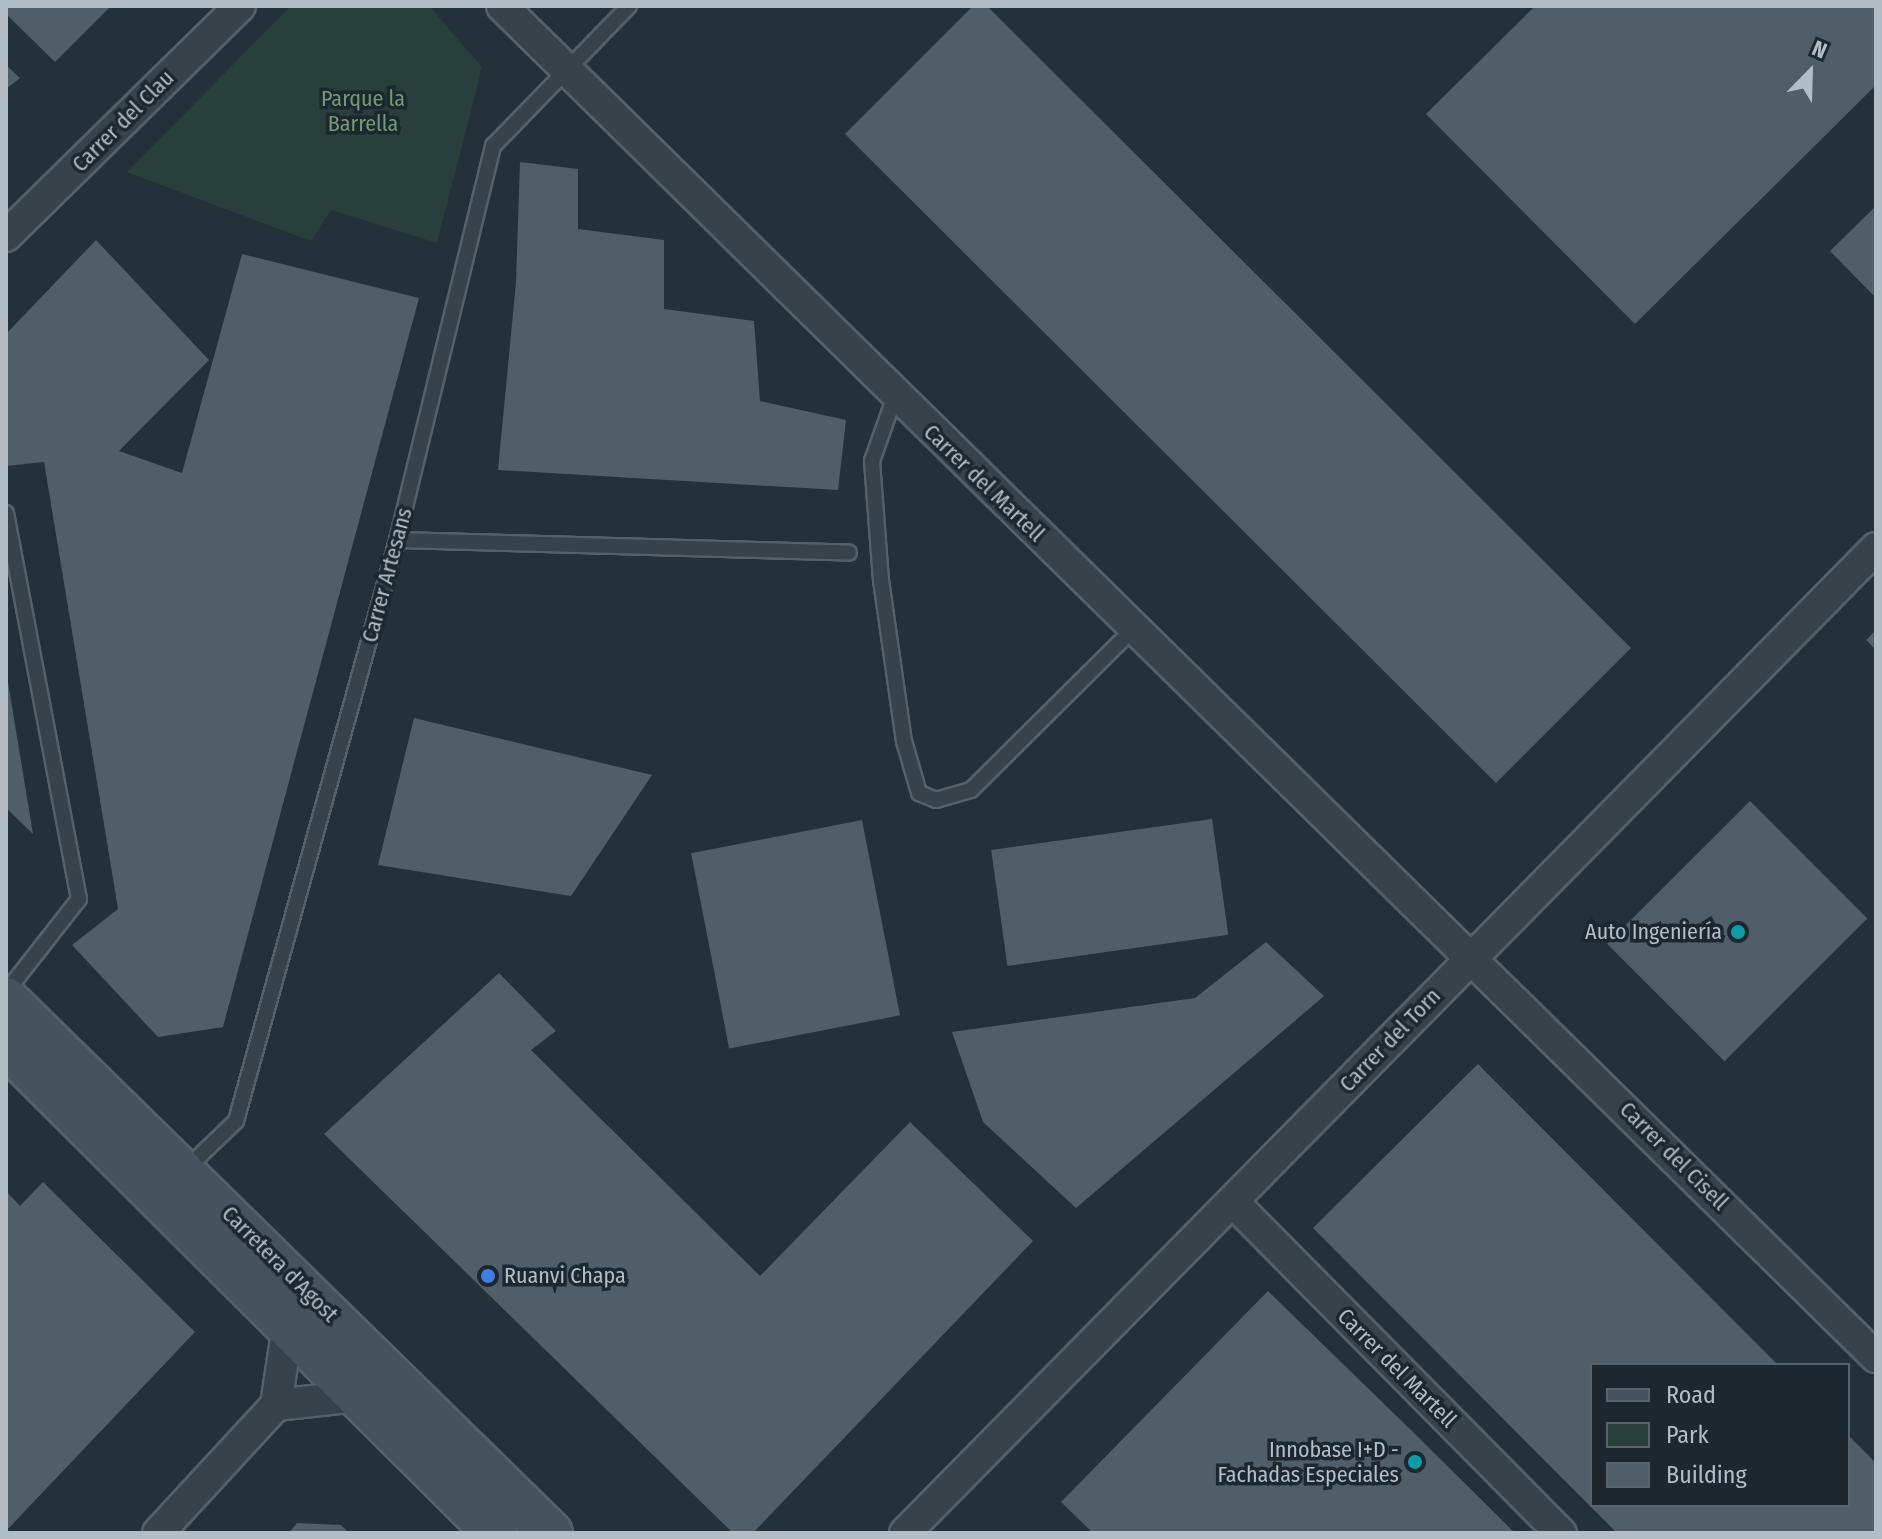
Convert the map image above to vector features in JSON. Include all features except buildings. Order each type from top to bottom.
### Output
[{"type":"main road","name":"Carretera d'Agost","points":[[6,999],[185,1170],[551,1533]]},
{"type":"main road","name":"Carretera d'Agost","points":[[6,1046],[495,1533]]},
{"type":"street","name":"Carrer del Clau","points":[[6,236],[240,6]]},
{"type":"street","name":"Carrer del Martell","points":[[502,6],[895,396],[1472,954]]},
{"type":"street","name":"Carrer del Torn","points":[[905,1533],[1234,1203],[1472,954],[1876,548]]},
{"type":"street","name":"Carrer del Cisell","points":[[1472,954],[1876,1357]]},
{"type":"street","name":"Carrer del Martell","points":[[1234,1203],[1561,1533]]},
{"type":"street","points":[[158,1533],[276,1405],[288,1326]]},
{"type":"street","points":[[276,1405],[358,1396]]},
{"type":"lane","name":"Carrer Artesans","points":[[185,1170],[236,1121],[397,540],[493,146],[629,6]]},
{"type":"lane","points":[[895,396],[872,461],[904,741],[919,793],[936,800],[971,790],[1134,628]]},
{"type":"lane","points":[[6,513],[79,899],[6,992]]},
{"type":"lane","points":[[397,540],[849,553]]},
{"type":"green space","name":"Parque la Barrella","points":[[291,6],[429,6],[482,67],[437,243],[331,210],[311,241],[127,172]]},
{"type":"place","name":"Auto Ingeniería","points":[[1738,932]]},
{"type":"place","name":"Ruanvi Chapa","points":[[488,1276]]},
{"type":"place","name":"Innobase I+D - Fachadas Especiales","points":[[1415,1462]]}]
